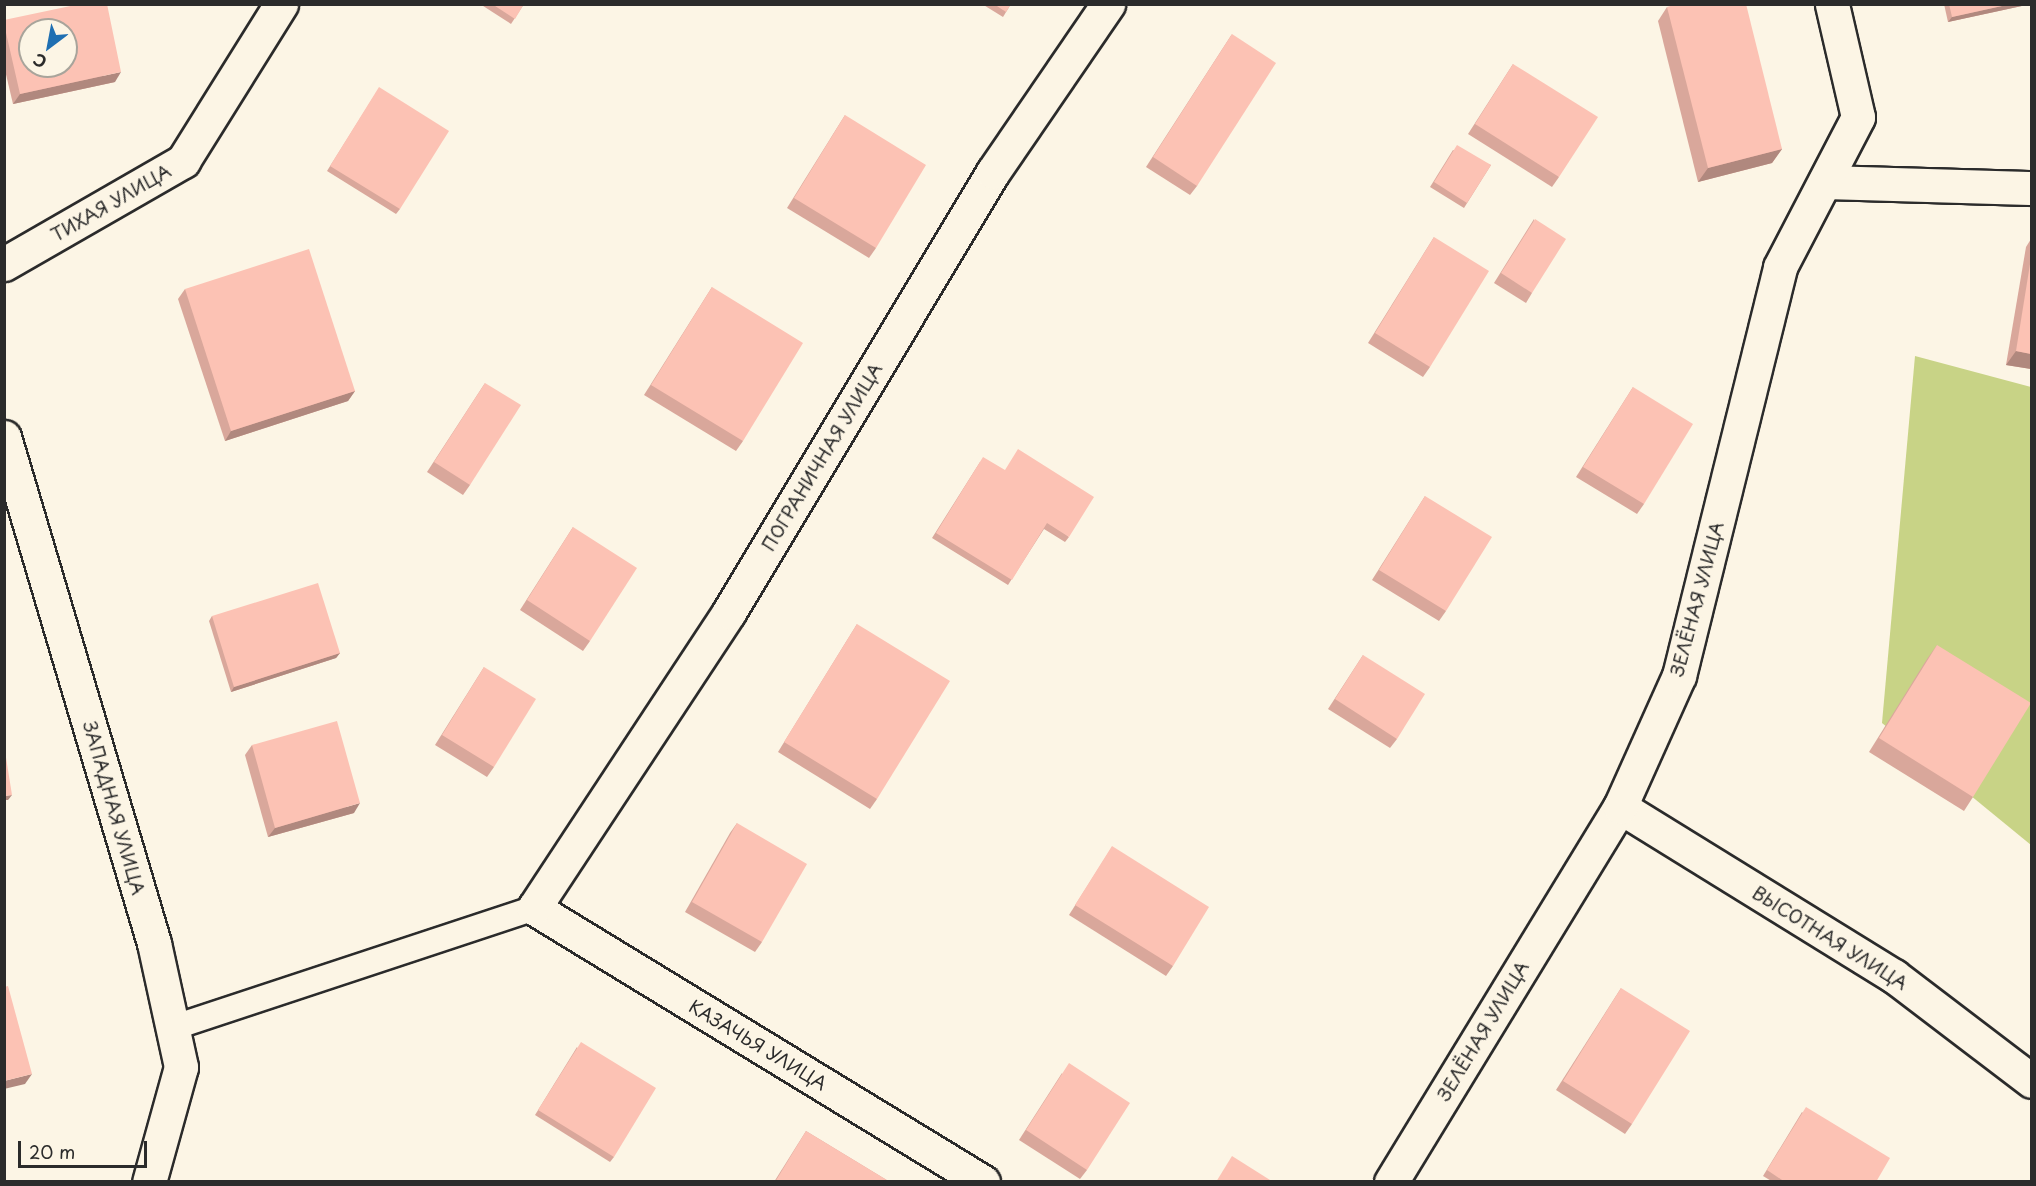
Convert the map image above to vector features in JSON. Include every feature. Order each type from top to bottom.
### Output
[{"type":"street","name":"ТИХАЯ УЛИЦА","points":[[4,264],[183,161],[281,4]]},
{"type":"street","name":"ПОГРАНИЧНАЯ УЛИЦА","points":[[534,908],[729,612],[993,172],[1108,4]]},
{"type":"street","name":"ЗЕЛЁНАЯ УЛИЦА","points":[[1391,1182],[1620,807],[1679,676],[1780,267],[1858,117],[1832,4]]},
{"type":"street","points":[[1825,182],[2031,188]]},
{"type":"street","name":"ЗАПАДНАЯ УЛИЦА","points":[[4,437],[154,943],[181,1067],[149,1182]]},
{"type":"street","name":"ВЫСОТНАЯ УЛИЦА","points":[[1620,807],[1894,976],[2031,1081]]},
{"type":"street","name":"КАЗАЧЬЯ УЛИЦА","points":[[534,908],[983,1182]]},
{"type":"lane","points":[[172,1028],[534,908]]},
{"type":"green space","points":[[1915,356],[2031,387],[2031,845],[1882,723]]},
{"type":"building","points":[[80,4],[107,4],[121,72],[20,94],[4,20]]},
{"type":"building","points":[[492,4],[524,4],[515,19]]},
{"type":"building","points":[[994,4],[1011,4],[1006,12]]},
{"type":"building","points":[[1677,4],[1746,4],[1782,149],[1708,168],[1667,7]]},
{"type":"building","points":[[1949,4],[2011,4],[1952,17]]},
{"type":"building","points":[[1232,34],[1276,63],[1197,186],[1153,157]]},
{"type":"building","points":[[1513,64],[1598,117],[1559,177],[1475,124]]},
{"type":"building","points":[[379,87],[449,131],[400,209],[330,166]]},
{"type":"building","points":[[845,115],[926,165],[876,248],[794,198]]},
{"type":"building","points":[[1457,145],[1491,165],[1467,203],[1434,182]]},
{"type":"building","points":[[1535,219],[1566,239],[1532,293],[1501,273]]},
{"type":"building","points":[[1434,237],[1489,271],[1430,367],[1375,333]]},
{"type":"building","points":[[309,249],[355,391],[231,431],[185,289]]},
{"type":"building","points":[[2031,258],[2031,354],[2016,351]]},
{"type":"building","points":[[712,287],[803,343],[743,441],[651,385]]},
{"type":"building","points":[[485,383],[521,405],[470,485],[434,462]]},
{"type":"building","points":[[1633,387],[1693,424],[1644,504],[1583,467]]},
{"type":"building","points":[[1018,449],[1094,497],[1069,537],[1047,523],[1012,580],[936,533],[983,457],[1005,470]]},
{"type":"building","points":[[1425,496],[1492,537],[1446,611],[1379,570]]},
{"type":"building","points":[[573,527],[637,568],[590,641],[527,600]]},
{"type":"building","points":[[318,583],[340,653],[234,687],[212,616]]},
{"type":"building","points":[[857,624],[950,681],[877,799],[784,742]]},
{"type":"building","points":[[1937,645],[2031,703],[1973,797],[1879,738]]},
{"type":"building","points":[[1363,655],[1425,694],[1397,739],[1335,699]]},
{"type":"building","points":[[484,667],[536,699],[494,767],[442,735]]},
{"type":"building","points":[[337,721],[360,803],[275,828],[252,745]]},
{"type":"building","points":[[4,745],[12,795],[4,796]]},
{"type":"building","points":[[737,823],[807,864],[762,942],[692,902]]},
{"type":"building","points":[[1112,846],[1209,907],[1173,966],[1075,905]]},
{"type":"building","points":[[8,986],[32,1074],[4,1081],[4,987]]},
{"type":"building","points":[[1621,988],[1690,1031],[1632,1124],[1563,1081]]},
{"type":"building","points":[[581,1042],[656,1088],[614,1157],[538,1110]]},
{"type":"building","points":[[1069,1063],[1130,1103],[1087,1170],[1026,1130]]},
{"type":"building","points":[[1806,1107],[1890,1158],[1876,1182],[1785,1182],[1767,1170]]},
{"type":"building","points":[[806,1131],[890,1182],[775,1182]]},
{"type":"building","points":[[1232,1156],[1273,1182],[1216,1182]]}]
